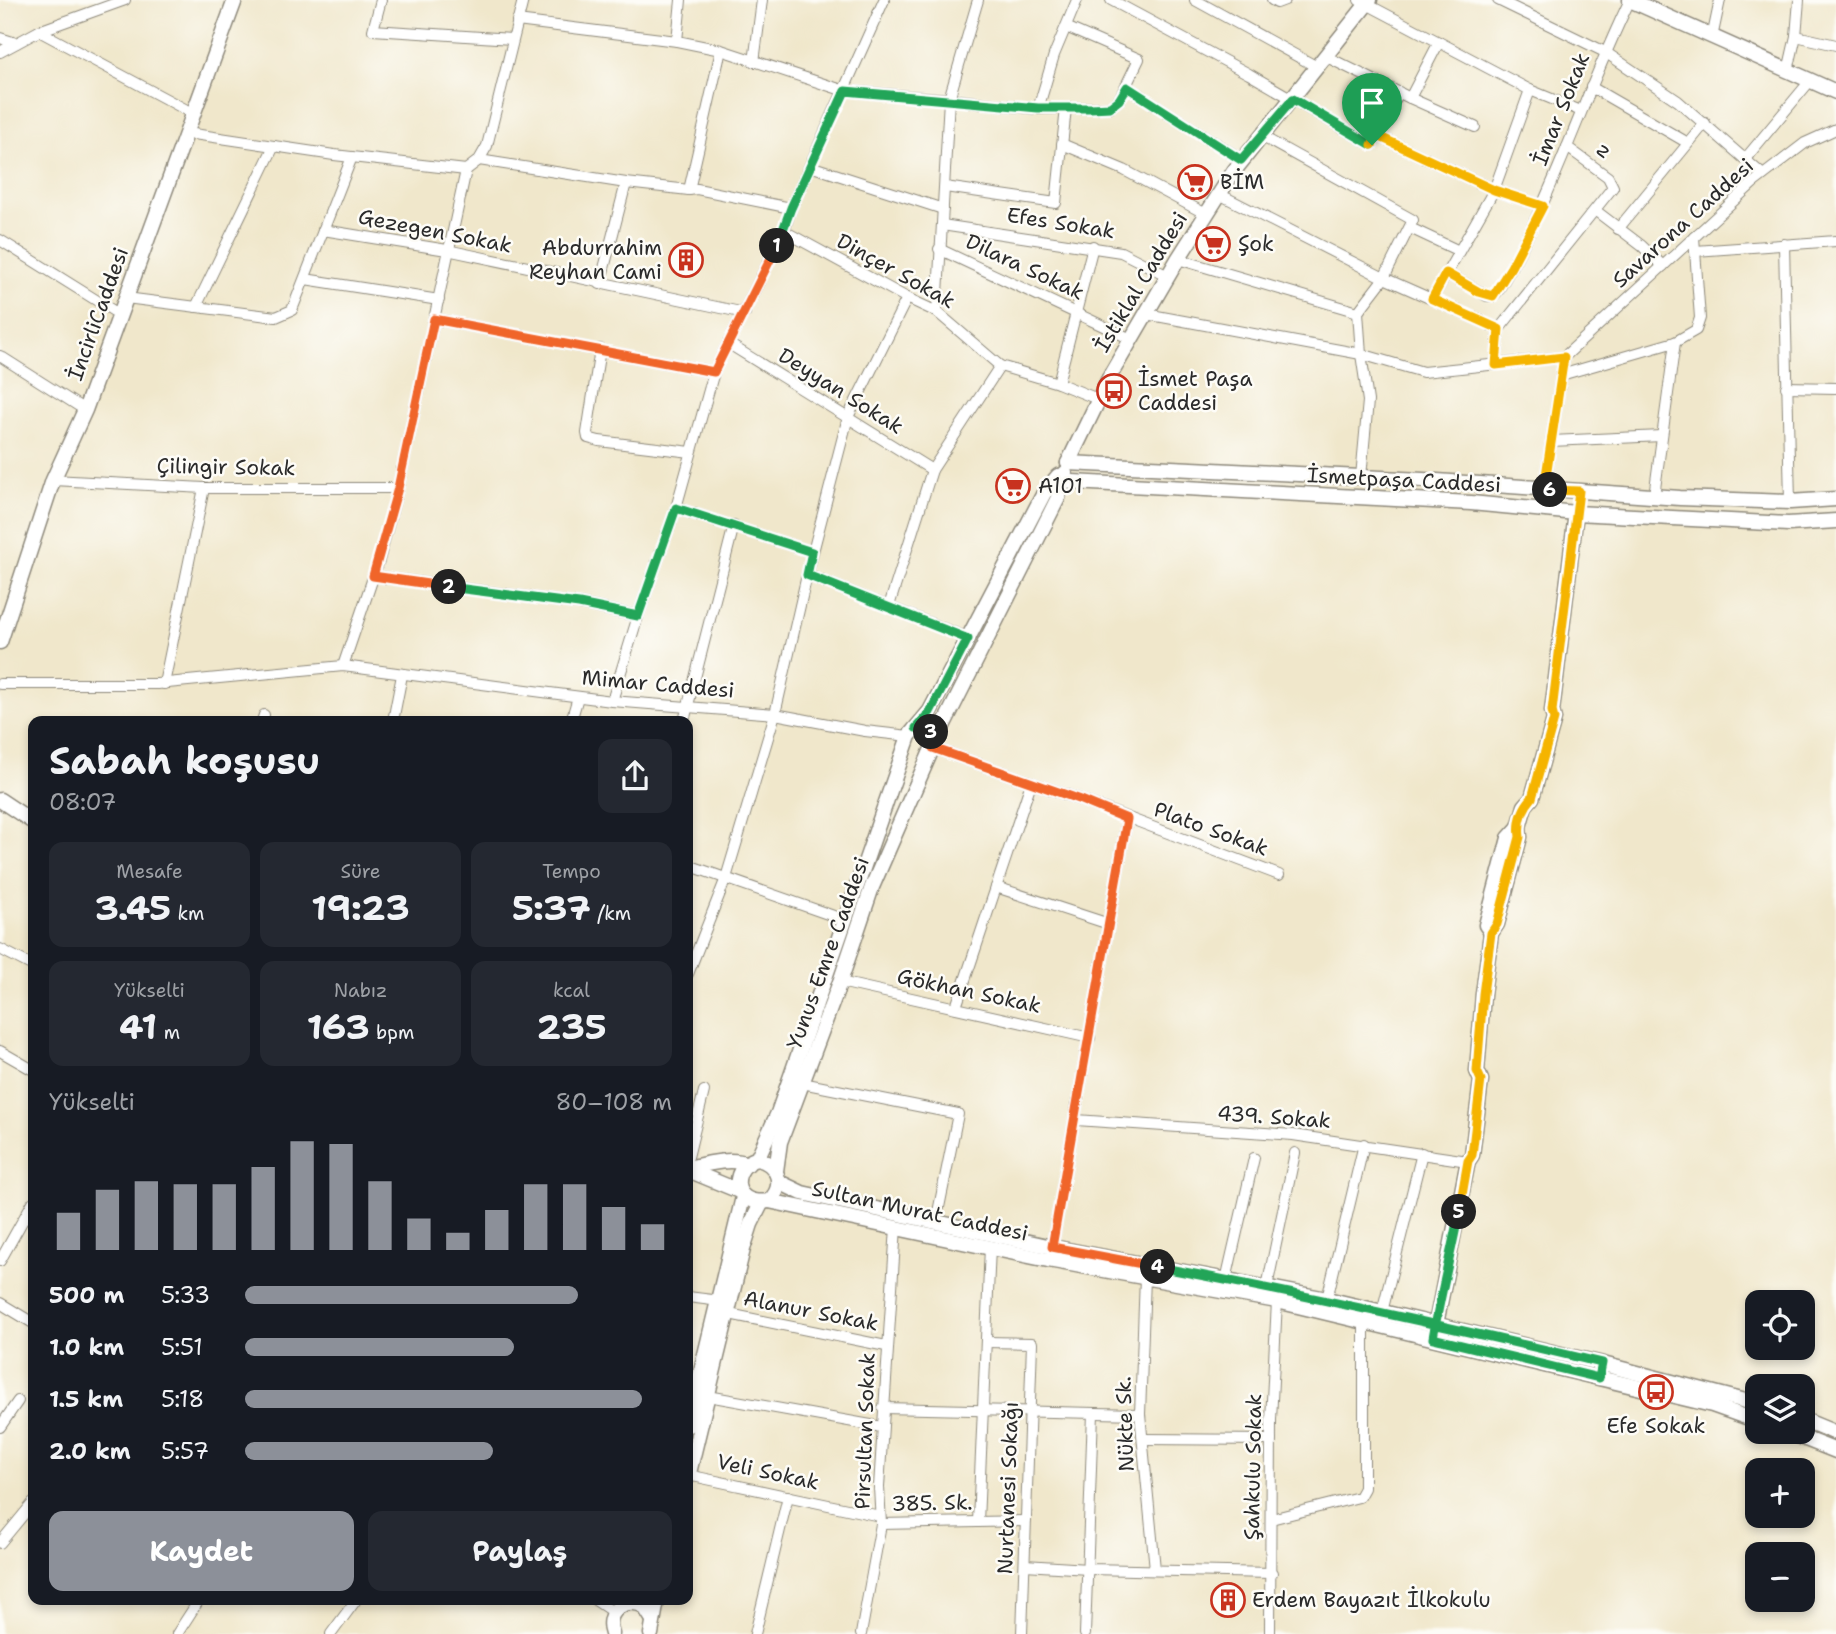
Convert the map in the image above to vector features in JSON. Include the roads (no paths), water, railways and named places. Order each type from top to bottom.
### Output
[{"type":"main road","name":"İncirliCaddesi","points":[[0,642],[53,480],[85,410],[235,0]]},
{"type":"main road","points":[[1630,0],[1836,92]]},
{"type":"main road","name":"İstiklal Caddesi","points":[[1058,481],[1111,374],[1206,214],[1241,160],[1322,62],[1365,1]]},
{"type":"main road","name":"İsmetpaşa Caddesi","points":[[1068,463],[1423,480],[1654,496],[1790,502],[1836,499]]},
{"type":"main road","points":[[1218,490],[1220,470]]},
{"type":"main road","points":[[1359,498],[1361,477]]},
{"type":"main road","points":[[693,1406],[720,1301],[741,1194],[738,1181],[778,1113],[911,736],[930,712],[1044,493],[1058,481]]},
{"type":"main road","name":"İsmetpaşa Caddesi","points":[[1058,481],[1471,503],[1577,513],[1788,524],[1836,521]]},
{"type":"main road","name":"Yunus Emre Caddesi","points":[[777,1176],[779,1142],[840,982],[872,887],[932,748],[1058,498],[1058,481]]},
{"type":"main road","points":[[1435,1331],[1468,1161],[1472,1155],[1481,1080],[1477,1071],[1483,994],[1491,933],[1497,924],[1520,837],[1519,827],[1525,806],[1532,798],[1554,719],[1552,711],[1579,491]]},
{"type":"main road","points":[[1788,524],[1790,502]]},
{"type":"main road","points":[[926,727],[933,734],[932,748],[920,757],[911,753],[911,736],[926,727]]},
{"type":"main road","points":[[0,800],[28,819]]},
{"type":"main road","points":[[693,1168],[708,1163],[764,1161],[777,1176],[778,1191],[766,1201],[751,1224],[693,1456]]},
{"type":"main road","points":[[693,1171],[752,1201],[766,1201]]},
{"type":"main road","name":"Sultan Murat Caddesi","points":[[777,1176],[802,1193],[1052,1247],[1327,1299],[1382,1312],[1435,1331]]},
{"type":"main road","name":"Sultan Murat Caddesi","points":[[766,1201],[990,1247],[1278,1301],[1364,1321],[1435,1331],[1600,1370],[1745,1417]]},
{"type":"main road","points":[[1600,1370],[1745,1401]]},
{"type":"main road","points":[[1815,1424],[1836,1433]]},
{"type":"main road","points":[[1815,1443],[1836,1451]]},
{"type":"main road","points":[[609,1632],[613,1612],[622,1605]]},
{"type":"main road","points":[[640,1605],[648,1610],[652,1627]]},
{"type":"main road","points":[[652,1627],[656,1605]]},
{"type":"street","points":[[0,52],[39,31],[124,0]]},
{"type":"street","points":[[382,0],[373,30],[512,39]]},
{"type":"street","points":[[0,684],[164,684],[343,666],[398,488],[466,170],[478,160],[487,146],[523,0]]},
{"type":"street","points":[[677,41],[681,0]]},
{"type":"street","points":[[754,62],[762,0]]},
{"type":"street","points":[[612,701],[676,508],[714,372],[784,231],[791,208],[884,0]]},
{"type":"street","points":[[937,312],[949,99],[978,0]]},
{"type":"street","points":[[1038,108],[1054,55],[1077,0]]},
{"type":"street","points":[[1111,0],[1374,140],[1494,190],[1543,206]]},
{"type":"street","points":[[1195,0],[1322,62],[1399,92],[1475,127]]},
{"type":"street","points":[[1272,0],[1285,0]]},
{"type":"street","points":[[1498,0],[1605,52],[1678,101],[1763,175]]},
{"type":"street","name":"İmar Sokak","points":[[1446,273],[1479,292],[1493,296],[1543,206],[1605,52],[1630,0]]},
{"type":"street","points":[[1712,38],[1720,0]]},
{"type":"street","points":[[1788,71],[1796,36],[1799,0]]},
{"type":"street","points":[[1365,1],[1530,90],[1581,111]]},
{"type":"street","points":[[517,21],[677,41],[721,50],[845,91],[1038,108],[1110,107],[1119,100],[1139,60],[1066,27]]},
{"type":"street","points":[[39,31],[194,114]]},
{"type":"street","points":[[1796,36],[1836,45]]},
{"type":"street","points":[[0,38],[16,43]]},
{"type":"street","points":[[1410,98],[1438,42]]},
{"type":"street","points":[[689,190],[721,50]]},
{"type":"street","points":[[1745,159],[1811,81]]},
{"type":"street","points":[[1127,87],[1241,160]]},
{"type":"street","points":[[1591,87],[1688,143]]},
{"type":"street","points":[[1432,299],[1494,190],[1530,90]]},
{"type":"street","points":[[1374,140],[1399,92]]},
{"type":"street","points":[[945,187],[1056,203],[1066,108]]},
{"type":"street","points":[[1618,229],[1705,123]]},
{"type":"street","name":"Savarona Caddesi","points":[[1564,357],[1763,175],[1805,143],[1836,129]]},
{"type":"street","points":[[187,133],[466,170]]},
{"type":"street","points":[[1261,135],[1413,220],[1384,278],[1358,312],[1368,401],[1361,477]]},
{"type":"street","points":[[1062,144],[1124,170],[1206,214]]},
{"type":"street","points":[[196,307],[274,146]]},
{"type":"street","name":"z","points":[[1567,147],[1608,177],[1614,187],[1596,211]]},
{"type":"street","points":[[126,298],[276,317],[292,310],[352,157]]},
{"type":"street","points":[[478,160],[626,183],[697,189],[791,208]]},
{"type":"street","points":[[810,166],[943,209]]},
{"type":"street","points":[[600,284],[626,183]]},
{"type":"street","points":[[1219,194],[1384,278],[1499,329]]},
{"type":"street","points":[[1496,365],[1499,329],[1596,211],[1642,246],[1663,267]]},
{"type":"street","name":"Efes Sokak","points":[[942,225],[1121,252],[1168,276]]},
{"type":"street","points":[[1410,228],[1459,251]]},
{"type":"street","name":"Gezegen Sokak","points":[[323,230],[447,250],[745,313]]},
{"type":"street","name":"Dinçer Sokak","points":[[784,231],[937,312],[1000,366],[1058,383],[1100,400]]},
{"type":"street","points":[[1561,374],[1675,342],[1696,330],[1700,318],[1694,237]]},
{"type":"street","points":[[0,240],[120,315]]},
{"type":"street","points":[[1695,251],[1836,240]]},
{"type":"street","points":[[1784,244],[1790,502]]},
{"type":"street","points":[[1058,383],[1093,246]]},
{"type":"street","name":"Dilara Sokak","points":[[940,249],[1131,340]]},
{"type":"street","points":[[1178,259],[1358,312]]},
{"type":"street","points":[[305,279],[439,300]]},
{"type":"street","points":[[693,961],[726,877],[775,714],[812,552],[848,417],[907,298]]},
{"type":"street","points":[[1146,314],[1361,354],[1423,372],[1564,357],[1544,489]]},
{"type":"street","points":[[434,319],[714,372]]},
{"type":"street","points":[[1654,496],[1675,342]]},
{"type":"street","name":"Deyyan Sokak","points":[[729,344],[932,470]]},
{"type":"street","points":[[600,349],[588,438],[691,452]]},
{"type":"street","points":[[0,356],[85,410]]},
{"type":"street","points":[[889,606],[932,470],[1000,366]]},
{"type":"street","points":[[1786,387],[1836,388]]},
{"type":"street","points":[[1551,441],[1662,436]]},
{"type":"street","name":"Çilingir Sokak","points":[[53,480],[204,488],[398,488]]},
{"type":"street","points":[[164,684],[204,488]]},
{"type":"street","points":[[676,508],[812,552]]},
{"type":"street","points":[[685,716],[734,525]]},
{"type":"street","points":[[807,575],[968,639]]},
{"type":"street","points":[[373,576],[579,604],[638,616]]},
{"type":"street","name":"Mimar Caddesi","points":[[343,666],[612,701],[775,714],[865,731],[911,736]]},
{"type":"street","points":[[394,716],[402,675]]},
{"type":"street","points":[[572,716],[578,697]]},
{"type":"street","name":"Plato Sokak","points":[[932,748],[1279,875]]},
{"type":"street","points":[[956,1007],[1031,783]]},
{"type":"street","points":[[1052,1247],[1127,819]]},
{"type":"street","points":[[693,867],[845,920]]},
{"type":"street","points":[[996,887],[1109,924]]},
{"type":"street","points":[[0,949],[28,963]]},
{"type":"street","name":"Gökhan Sokak","points":[[840,982],[1090,1038]]},
{"type":"street","points":[[0,1051],[28,1067]]},
{"type":"street","points":[[802,1083],[958,1114],[936,1222]]},
{"type":"street","points":[[693,1136],[704,1091]]},
{"type":"street","name":"439. Sokak","points":[[1076,1120],[1293,1135],[1468,1161]]},
{"type":"street","points":[[1327,1299],[1364,1144]]},
{"type":"street","points":[[1267,1287],[1295,1153]]},
{"type":"street","points":[[1382,1312],[1422,1153]]},
{"type":"street","points":[[1226,1280],[1254,1158]]},
{"type":"street","points":[[0,1261],[28,1211]]},
{"type":"street","name":"Pirsultan Sokak","points":[[861,1634],[881,1520],[886,1346],[896,1227]]},
{"type":"street","points":[[978,1522],[985,1411],[990,1247]]},
{"type":"street","name":"Nükte Sk.","points":[[1145,1277],[1140,1414],[1155,1569]]},
{"type":"street","points":[[693,1298],[720,1301]]},
{"type":"street","name":"Şahkulu Sokak","points":[[1270,1634],[1271,1440],[1278,1301]]},
{"type":"street","points":[[0,1303],[28,1320]]},
{"type":"street","name":"Alanur Sokak","points":[[729,1314],[886,1346]]},
{"type":"street","points":[[1271,1519],[1359,1497],[1364,1488],[1364,1321]]},
{"type":"street","name":"Nurtanesi Sokağı","points":[[986,1342],[1032,1343],[1022,1634]]},
{"type":"street","points":[[708,1396],[882,1427]]},
{"type":"street","points":[[0,1427],[18,1401]]},
{"type":"street","points":[[883,1408],[1140,1414]]},
{"type":"street","points":[[1085,1634],[1093,1413]]},
{"type":"street","points":[[1143,1439],[1271,1440]]},
{"type":"street","name":"Veli Sokak","points":[[693,1477],[788,1496],[881,1520]]},
{"type":"street","points":[[755,1634],[788,1496]]},
{"type":"street","points":[[0,1543],[28,1509]]},
{"type":"street","name":"385. Sk.","points":[[881,1520],[1026,1521]]},
{"type":"street","points":[[1025,1565],[1272,1573]]},
{"type":"street","points":[[180,1633],[196,1605]]},
{"type":"street","points":[[331,1634],[352,1605]]},
{"type":"street","points":[[602,1605],[613,1612]]},
{"type":"place","name":"BİM","points":[[1195,182]]},
{"type":"place","name":"Şok","points":[[1213,244]]},
{"type":"place","name":"Abdurrahim Reyhan Cami","points":[[686,260]]},
{"type":"place","name":"İsmet Paşa Caddesi","points":[[1114,391]]},
{"type":"place","name":"A101","points":[[1013,486]]},
{"type":"place","name":"Efe Sokak","points":[[1656,1392]]},
{"type":"place","name":"Erdem Bayazıt İlkokulu","points":[[1228,1600]]}]
